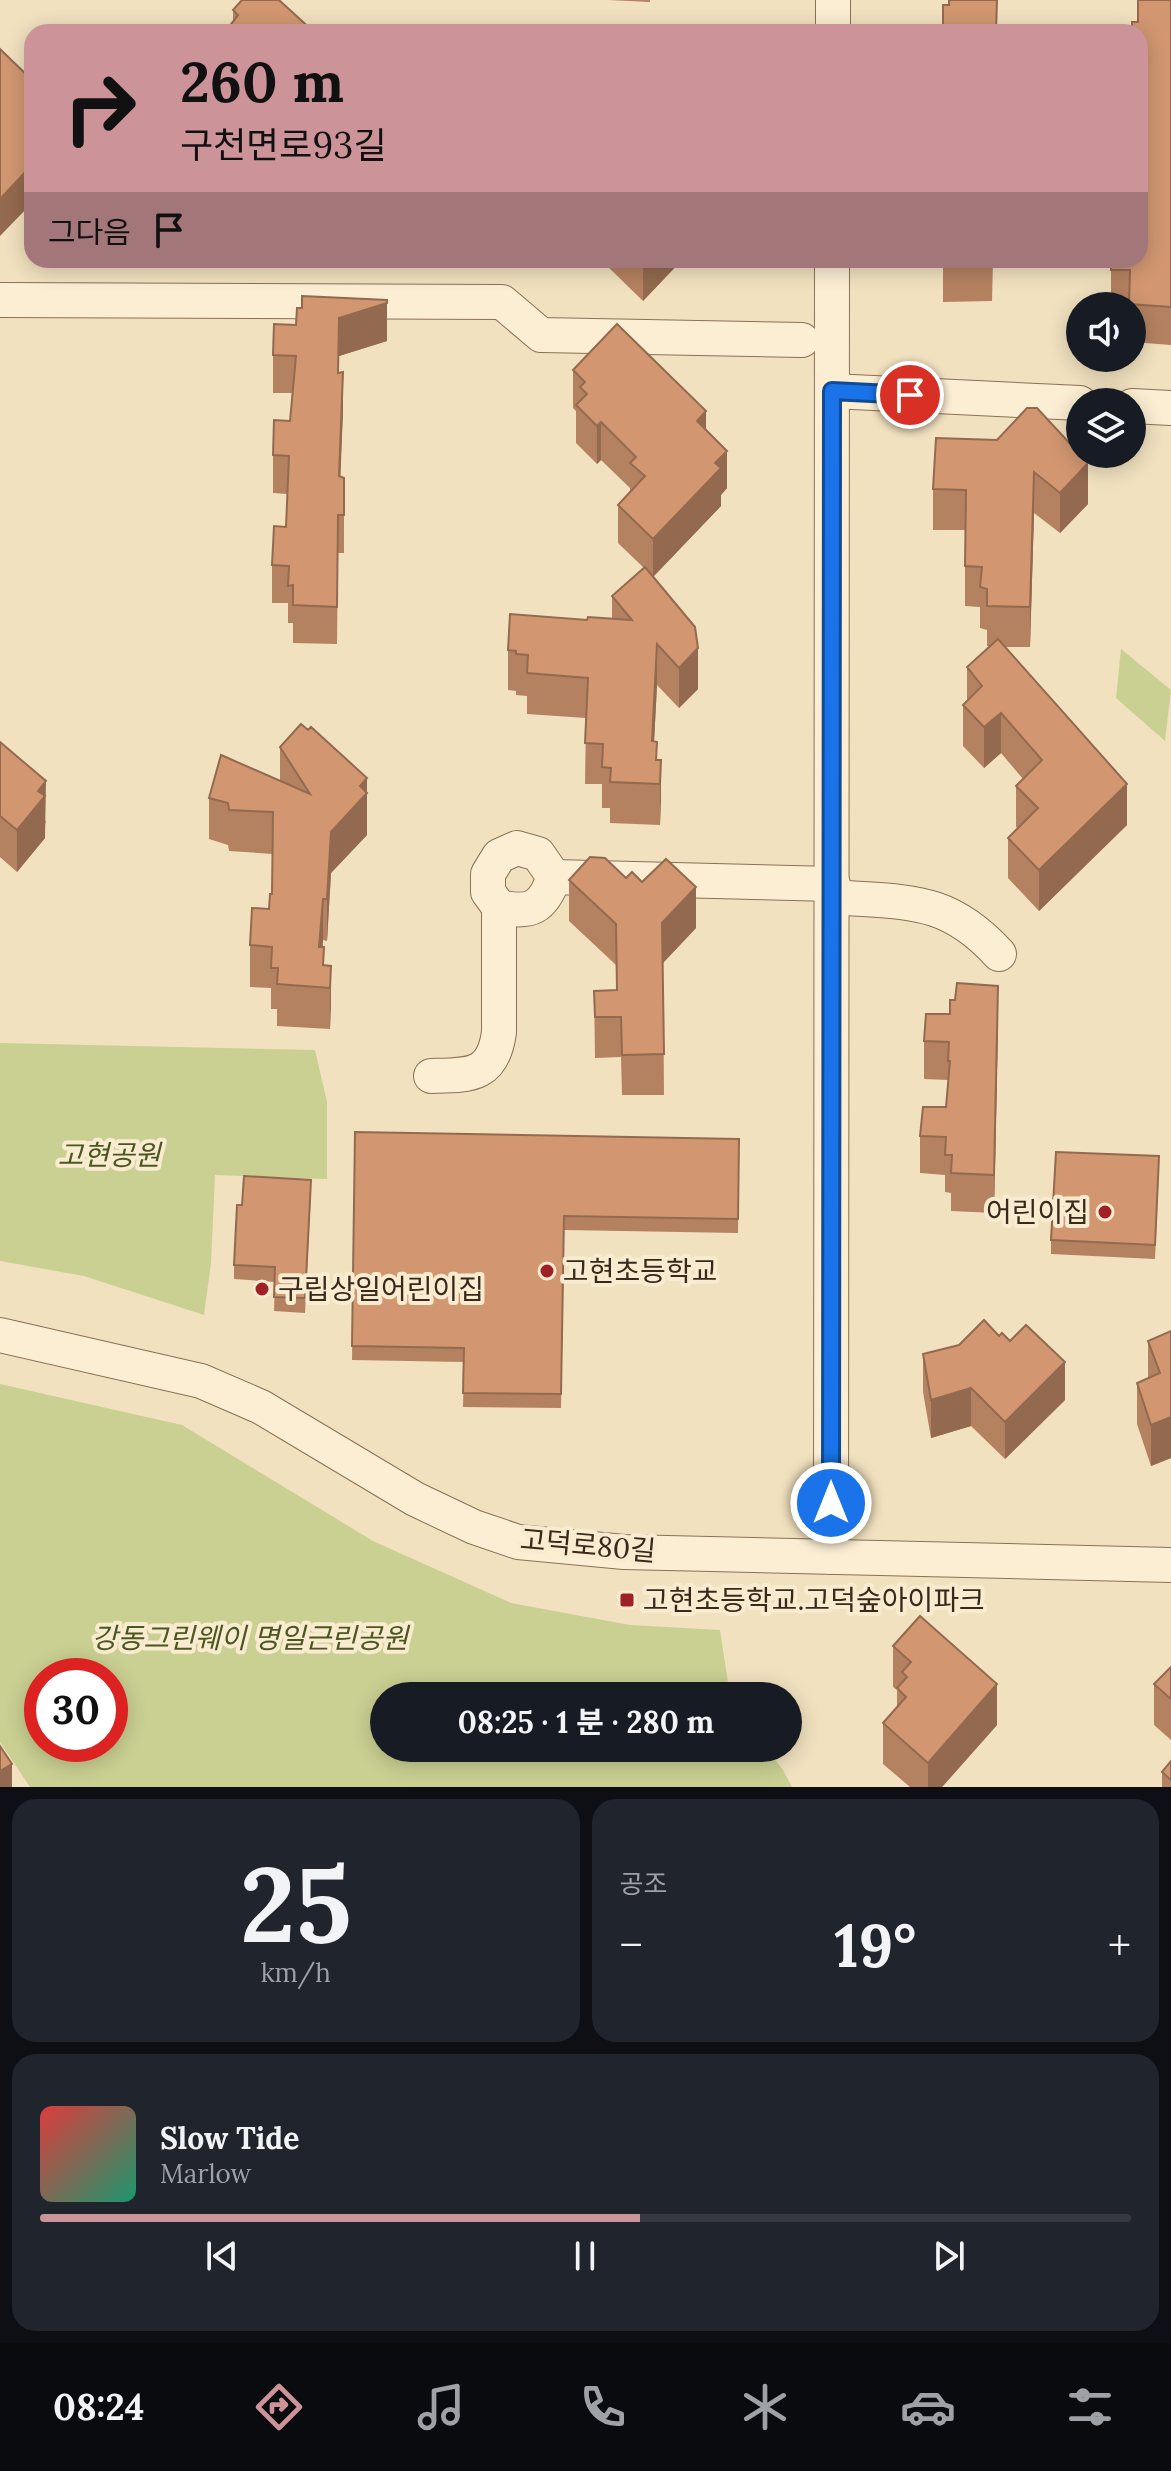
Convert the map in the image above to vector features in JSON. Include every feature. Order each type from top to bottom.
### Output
[{"type":"street","points":[[833,0],[833,24]]},
{"type":"street","points":[[831,1557],[832,268]]},
{"type":"street","points":[[0,300],[502,302],[541,335],[802,340]]},
{"type":"street","points":[[832,391],[1066,402]]},
{"type":"street","points":[[1146,407],[1171,408]]},
{"type":"street","points":[[431,1076],[467,1075],[488,1064],[496,1052],[499,1032],[499,907],[488,892],[488,874],[499,856],[517,848],[538,854],[554,877]]},
{"type":"street","points":[[554,877],[833,890],[915,904],[942,910],[980,933],[999,954]]},
{"type":"street","points":[[499,907],[520,912],[536,906],[547,896],[554,877]]},
{"type":"street","name":"고덕로80길","points":[[0,1335],[201,1381],[261,1407],[415,1499],[474,1527],[518,1542],[624,1552],[1171,1565]]},
{"type":"green space","points":[[1121,649],[1171,690],[1165,741],[1116,698]]},
{"type":"green space","name":"고현공원","points":[[0,1043],[315,1050],[327,1102],[327,1179],[215,1175],[211,1263],[204,1315],[84,1276],[0,1261]]},
{"type":"green space","name":"강동그린웨이 명일근린공원","points":[[0,1384],[182,1425],[373,1541],[511,1603],[630,1625],[720,1630],[728,1682],[370,1682],[370,1762],[777,1762],[792,1787],[30,1787],[0,1742]]},
{"type":"building","points":[[242,0],[279,0],[305,24],[231,24],[238,15],[233,10]]},
{"type":"building","points":[[949,0],[997,0],[996,24],[943,24],[943,5],[949,5]]},
{"type":"building","points":[[1138,0],[1171,0],[1171,307],[1146,305],[1146,292],[1129,292],[1130,270],[1111,270],[1148,268],[1148,24],[1132,22],[1138,22]]},
{"type":"building","points":[[0,49],[24,72],[24,174],[0,199]]},
{"type":"building","points":[[302,296],[387,300],[387,303],[339,318],[338,373],[343,372],[339,476],[344,478],[344,515],[338,515],[337,607],[293,605],[293,585],[288,586],[289,566],[272,565],[274,526],[286,527],[289,456],[273,455],[274,420],[290,421],[296,356],[273,355],[274,324],[296,325],[297,308],[302,308]]},
{"type":"building","points":[[617,324],[706,411],[697,421],[727,451],[715,463],[721,468],[653,539],[618,505],[645,476],[630,463],[636,457],[601,422],[597,426],[576,405],[587,394],[580,387],[585,382],[573,370]]},
{"type":"building","points":[[1027,408],[1037,408],[1066,439],[1066,468],[1083,468],[1060,493],[1034,472],[1030,607],[987,606],[987,589],[980,587],[982,567],[965,566],[966,490],[933,489],[936,438],[997,440]]},
{"type":"building","points":[[645,567],[695,627],[698,648],[679,668],[657,644],[652,741],[657,742],[656,760],[661,760],[660,784],[610,782],[611,768],[602,767],[603,744],[585,743],[588,678],[527,673],[528,655],[508,650],[510,614],[632,620],[612,596]]},
{"type":"building","points":[[998,639],[1127,784],[1039,870],[1008,838],[1038,808],[1016,786],[1042,760],[1001,713],[984,727],[963,705],[982,686],[967,667]]},
{"type":"building","points":[[301,724],[308,730],[311,727],[367,778],[360,786],[367,793],[331,832],[327,899],[323,899],[319,947],[324,947],[323,965],[331,966],[330,988],[277,984],[278,968],[271,968],[272,947],[250,945],[252,908],[269,909],[272,894],[273,812],[229,810],[228,803],[209,798],[221,755],[310,794],[280,747]]},
{"type":"building","points":[[0,742],[46,781],[38,791],[45,796],[17,830],[0,816]]},
{"type":"building","points":[[590,857],[605,858],[626,878],[632,872],[642,882],[666,859],[696,887],[662,923],[664,1054],[622,1055],[621,1017],[595,1017],[594,991],[617,990],[616,924],[569,880]]},
{"type":"building","points":[[957,983],[998,986],[994,1175],[951,1173],[952,1155],[945,1155],[946,1137],[920,1136],[923,1107],[946,1107],[950,1061],[949,1042],[924,1041],[926,1014],[950,1014],[950,1000],[955,1000]]},
{"type":"building","name":"고현초등학교","points":[[355,1132],[739,1139],[738,1219],[564,1216],[561,1394],[463,1393],[464,1348],[352,1346]]},
{"type":"building","name":"어린이집","points":[[1056,1152],[1159,1156],[1155,1245],[1051,1240]]},
{"type":"building","name":"구립상일어린이집","points":[[244,1176],[311,1180],[305,1298],[274,1297],[275,1267],[234,1265],[237,1205],[242,1205]]},
{"type":"building","points":[[984,1320],[999,1336],[1002,1333],[1010,1341],[1026,1325],[1065,1362],[1005,1422],[971,1388],[931,1400],[923,1354],[959,1345]]},
{"type":"building","points":[[1171,1331],[1171,1417],[1151,1425],[1137,1383],[1160,1373],[1148,1341]]},
{"type":"building","points":[[920,1616],[997,1684],[928,1763],[883,1723],[906,1697],[897,1688],[907,1677],[902,1672],[911,1662],[893,1646]]},
{"type":"building","points":[[1171,1667],[1171,1699],[1154,1684]]},
{"type":"building","points":[[0,1746],[12,1764],[0,1771]]},
{"type":"building","points":[[1171,1761],[1171,1780],[1162,1772]]},
{"type":"place","name":"어린이집","points":[[1105,1212]]},
{"type":"place","name":"고현초등학교","points":[[547,1271]]},
{"type":"place","name":"구립상일어린이집","points":[[262,1289]]},
{"type":"place","name":"고현초등학교.고덕숲아이파크","points":[[627,1600]]},
{"type":"route","points":[[831,1503],[832,391],[910,395]]}]
